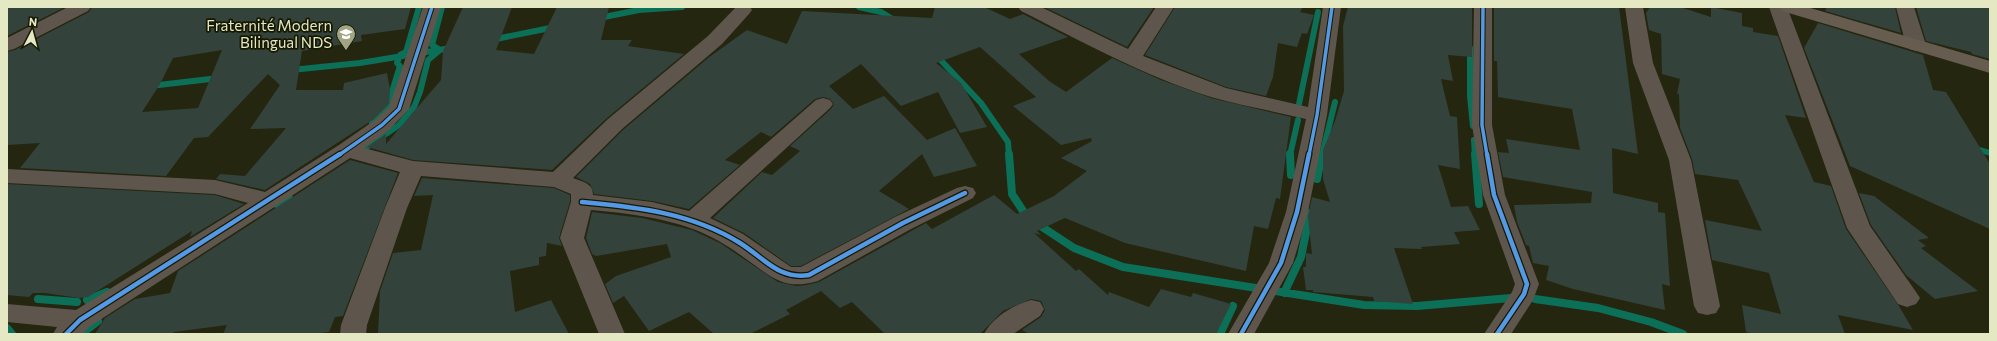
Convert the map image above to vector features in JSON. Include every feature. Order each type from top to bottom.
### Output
[{"type":"main road","points":[[1788,7],[1990,67]]},
{"type":"street","points":[[7,45],[82,7]]},
{"type":"street","points":[[7,313],[73,327],[347,150],[382,125],[399,109],[414,58],[432,7]]},
{"type":"street","points":[[1027,7],[1131,59],[1224,94],[1317,115]]},
{"type":"street","points":[[1131,59],[1165,7]]},
{"type":"street","points":[[1241,334],[1281,263],[1297,212],[1317,115],[1332,7]]},
{"type":"street","points":[[1483,7],[1482,125],[1494,195],[1527,284],[1524,294],[1497,334]]},
{"type":"street","points":[[1634,7],[1643,63],[1680,160],[1706,306]]},
{"type":"street","points":[[1778,7],[1859,228],[1907,298]]},
{"type":"street","points":[[1905,7],[1916,45]]},
{"type":"street","points":[[558,180],[615,124],[715,40],[744,10]]},
{"type":"street","points":[[694,220],[823,104]]},
{"type":"street","points":[[347,150],[413,168],[558,180],[582,190],[582,202],[572,238],[612,334]]},
{"type":"street","points":[[353,334],[354,325],[396,208],[413,168]]},
{"type":"street","points":[[7,176],[215,187],[268,200]]},
{"type":"street","points":[[582,202],[657,210],[694,220],[720,232],[760,257],[777,271],[790,277],[800,277],[809,275],[903,223],[965,193]]},
{"type":"street","points":[[997,334],[1008,323],[1031,309]]},
{"type":"building","points":[[7,7],[65,7],[7,36]]},
{"type":"building","points":[[92,7],[411,7],[405,29],[361,35],[362,41],[302,51],[296,90],[343,90],[344,83],[387,73],[390,90],[389,104],[374,119],[265,190],[216,179],[220,174],[245,176],[286,128],[250,129],[280,85],[268,74],[208,137],[194,138],[166,176],[20,168],[40,143],[7,145],[7,52],[15,50],[89,12]],"holes":[[[222,50],[198,108],[142,112],[160,84],[173,58]]]},
{"type":"building","points":[[463,7],[512,7],[496,50],[534,54],[557,7],[609,7],[601,40],[632,40],[628,46],[684,54],[607,118],[552,170],[413,160],[367,147],[386,134],[386,144],[441,80],[443,51]]},
{"type":"building","points":[[935,7],[984,7],[1010,19],[1023,14],[1068,37],[1019,54],[1049,81],[1066,92],[1112,58],[1161,80],[1211,98],[1291,117],[1280,199],[1276,198],[1268,229],[1254,226],[1246,271],[1125,243],[1065,218],[1037,231],[1041,235],[1034,233],[1076,271],[1079,269],[1108,295],[1109,292],[1149,307],[1161,289],[1191,297],[1193,293],[1231,304],[1216,334],[1029,334],[1022,330],[1041,317],[1045,310],[1041,301],[1031,299],[1003,311],[980,334],[885,334],[852,302],[840,308],[821,291],[786,310],[790,314],[750,334],[714,334],[689,312],[649,331],[624,296],[613,303],[605,284],[616,276],[671,257],[667,244],[596,256],[592,254],[586,238],[592,212],[642,218],[692,230],[720,243],[778,282],[796,286],[819,282],[926,223],[932,229],[994,195],[1017,214],[1054,196],[1087,171],[1061,158],[1092,141],[1091,138],[1061,145],[1013,106],[1036,97],[980,47],[936,63],[961,83],[987,127],[960,133],[938,92],[901,106],[861,64],[829,86],[853,109],[884,96],[927,140],[955,128],[977,166],[934,177],[922,154],[879,191],[909,209],[801,266],[791,266],[744,233],[713,218],[762,172],[772,175],[800,151],[790,146],[831,109],[834,104],[830,99],[823,97],[815,99],[771,137],[761,132],[725,160],[740,165],[689,209],[652,201],[594,194],[590,184],[576,177],[623,130],[708,58],[747,30],[787,44],[802,11],[932,18]]},
{"type":"building","points":[[1044,7],[1154,7],[1127,47]]},
{"type":"building","points":[[1175,7],[1303,7],[1300,12],[1314,15],[1307,34],[1302,33],[1297,47],[1278,43],[1273,77],[1266,96],[1226,87],[1145,55]]},
{"type":"building","points":[[1348,7],[1472,7],[1472,57],[1448,55],[1453,81],[1441,79],[1450,116],[1457,117],[1460,169],[1438,165],[1451,207],[1468,206],[1480,230],[1454,232],[1460,244],[1421,247],[1422,249],[1394,248],[1413,304],[1374,301],[1373,297],[1313,292],[1313,290],[1306,290],[1303,267],[1306,267],[1306,253],[1312,254],[1308,217],[1312,197],[1330,202],[1323,179],[1323,150],[1335,121],[1344,91],[1343,26]]},
{"type":"building","points":[[1494,7],[1619,7],[1638,154],[1612,148],[1613,193],[1658,203],[1658,212],[1665,213],[1670,286],[1662,284],[1665,310],[1573,289],[1546,280],[1549,266],[1533,263],[1529,246],[1526,245],[1517,222],[1514,205],[1591,203],[1592,192],[1503,177],[1498,152],[1509,153],[1506,139],[1580,150],[1572,109],[1498,97],[1497,61],[1494,61]]},
{"type":"building","points":[[1650,7],[1680,7],[1711,17],[1711,7],[1742,13],[1742,26],[1753,28],[1753,32],[1778,36],[1806,118],[1785,115],[1814,182],[1831,186],[1846,229],[1899,306],[1913,330],[1838,315],[1845,334],[1755,334],[1746,332],[1742,305],[1781,314],[1769,273],[1712,260],[1705,220],[1762,231],[1738,180],[1695,174],[1692,159],[1680,128],[1679,94],[1677,94],[1680,79],[1662,74],[1661,34],[1649,30],[1646,13]]},
{"type":"building","points":[[1827,7],[1895,7],[1901,33],[1825,11]]},
{"type":"building","points":[[1916,7],[1990,7],[1990,59],[1972,54],[1971,52],[1926,41]]},
{"type":"building","points":[[1818,23],[1923,55],[1933,90],[1946,92],[1990,164],[1990,229],[1850,166],[1804,48]]},
{"type":"building","points":[[350,160],[398,173],[343,316],[335,317],[329,332],[310,334],[223,334],[227,325],[174,332],[173,334],[95,334],[105,318],[135,299],[170,293],[178,271]]},
{"type":"building","points":[[422,178],[554,188],[570,195],[570,202],[559,238],[562,246],[547,243],[546,256],[539,257],[539,265],[510,271],[515,312],[551,300],[569,334],[378,334],[380,291],[393,253],[421,250],[433,195],[414,196]]},
{"type":"building","points":[[7,184],[215,195],[244,204],[190,237],[192,231],[88,297],[79,298],[45,293],[33,293],[29,297],[7,295]]},
{"type":"building","points":[[1859,193],[1874,196],[1929,238],[1918,240],[1926,246],[1921,248],[1978,291],[1935,299],[1906,275],[1871,225]]},
{"type":"waterway","points":[[399,56],[406,52],[419,7]]},
{"type":"waterway","points":[[440,50],[432,45],[442,7]]},
{"type":"waterway","points":[[599,18],[639,10],[682,7]]},
{"type":"waterway","points":[[859,7],[881,12],[894,20]]},
{"type":"waterway","points":[[1299,104],[1318,12]]},
{"type":"waterway","points":[[491,40],[555,27]]},
{"type":"waterway","points":[[440,50],[451,48]]},
{"type":"waterway","points":[[1470,48],[1470,96],[1473,126]]},
{"type":"waterway","points":[[358,153],[399,125],[414,107],[420,92],[428,60],[440,50]]},
{"type":"waterway","points":[[399,56],[440,50]]},
{"type":"waterway","points":[[935,54],[981,103],[1008,142],[1009,155]]},
{"type":"waterway","points":[[291,70],[360,63],[399,56]]},
{"type":"waterway","points":[[372,123],[387,108],[400,66],[397,63],[399,56]]},
{"type":"waterway","points":[[150,86],[219,78]]},
{"type":"waterway","points":[[1322,155],[1335,102]]},
{"type":"waterway","points":[[1290,155],[1298,120]]},
{"type":"waterway","points":[[1474,140],[1475,155]]},
{"type":"waterway","points":[[1980,150],[1990,153]]},
{"type":"waterway","points":[[1009,154],[1012,194],[1027,217],[1074,248],[1123,267],[1284,292]]},
{"type":"waterway","points":[[1317,179],[1322,154]]},
{"type":"waterway","points":[[1475,154],[1479,204]]},
{"type":"waterway","points":[[1290,155],[1291,175]]},
{"type":"waterway","points":[[278,205],[289,198]]},
{"type":"waterway","points":[[1284,292],[1301,257],[1310,213]]},
{"type":"waterway","points":[[87,300],[107,292]]},
{"type":"waterway","points":[[1284,292],[1364,305],[1417,306],[1511,298]]},
{"type":"waterway","points":[[38,299],[77,302]]},
{"type":"waterway","points":[[1535,299],[1598,308],[1651,322],[1683,334]]},
{"type":"waterway","points":[[1220,334],[1233,306]]},
{"type":"waterway","points":[[81,334],[98,321]]},
{"type":"waterway","points":[[7,328],[12,334]]},
{"type":"cycle path","points":[[66,334],[80,320],[347,150],[382,125],[399,109],[432,7]]},
{"type":"cycle path","points":[[1241,334],[1281,263],[1297,212],[1317,115],[1332,7]]},
{"type":"cycle path","points":[[1483,7],[1482,125],[1494,195],[1527,284],[1524,294],[1497,334]]},
{"type":"cycle path","points":[[582,202],[635,207],[686,218],[703,224],[730,237],[783,273],[801,276],[809,275],[903,223],[965,193]]},
{"type":"place","name":"Fraternité Modern Bilingual NDS","points":[[346,51]]}]
